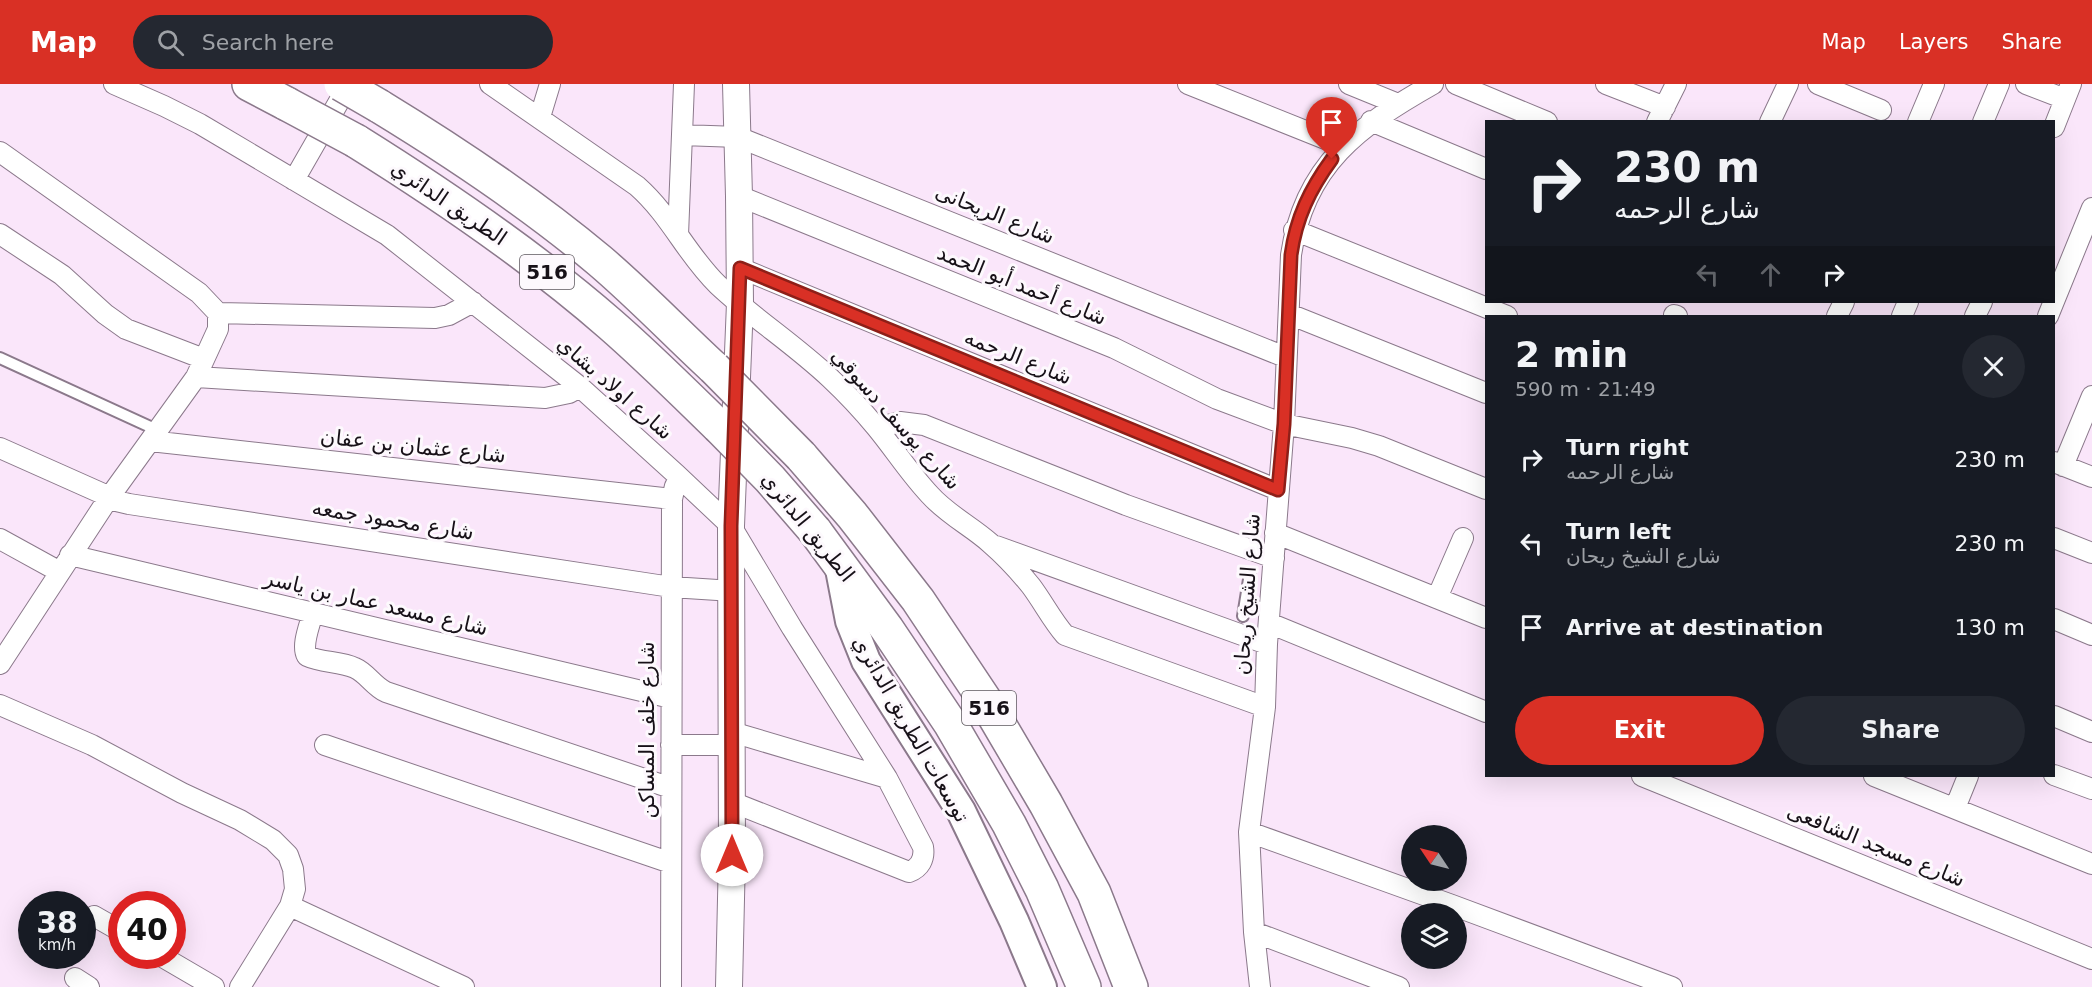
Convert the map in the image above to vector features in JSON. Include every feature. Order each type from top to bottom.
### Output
[{"type":"highway","name":"الطريق الدائري","points":[[249,84],[356,141],[490,229],[550,274],[665,374],[770,479],[815,531],[887,629],[950,723],[1010,824],[1042,889],[1084,987]]},
{"type":"highway","name":"الطريق الدائري","points":[[341,84],[453,151],[517,196],[601,262],[714,369],[801,456],[852,515],[918,600],[986,702],[1046,804],[1094,893],[1131,987]]},
{"type":"main road","name":"توسعات الطريق الدائري","points":[[839,564],[849,621],[866,661],[961,811],[1042,987]]},
{"type":"street","name":"شارع اولاد بشاي","points":[[114,84],[182,115],[387,235],[580,387],[731,526],[792,628],[887,778],[923,847],[921,863],[909,872],[732,802]]},
{"type":"street","points":[[294,180],[349,84]]},
{"type":"street","name":"شارع يوسف دسوقي","points":[[490,84],[637,186],[660,209],[711,277],[830,378],[876,428],[932,498],[991,544],[1031,586],[1052,620],[1065,635],[1265,707]]},
{"type":"street","points":[[540,117],[550,84]]},
{"type":"street","points":[[678,235],[684,84]]},
{"type":"street","points":[[729,987],[733,591],[731,526],[740,303],[735,84]]},
{"type":"street","points":[[1188,84],[1342,146]]},
{"type":"street","points":[[1349,84],[1398,104]]},
{"type":"street","name":"شارع الشيخ ريحان","points":[[1260,987],[1254,932],[1249,832],[1265,707],[1267,644],[1284,424],[1294,230],[1322,172],[1342,146],[1371,121],[1433,84]]},
{"type":"street","points":[[1456,84],[1542,120]]},
{"type":"street","points":[[1606,84],[1663,117],[1676,84]]},
{"type":"street","points":[[1771,120],[1788,84]]},
{"type":"street","points":[[1818,84],[1881,110]]},
{"type":"street","points":[[1919,120],[1934,84]]},
{"type":"street","points":[[1984,120],[1999,84]]},
{"type":"street","points":[[2026,84],[2068,92],[2055,124]]},
{"type":"street","points":[[1371,121],[1485,169]]},
{"type":"street","name":"شارع الريحانى","points":[[682,135],[738,137],[1286,357]]},
{"type":"street","points":[[0,152],[199,293],[218,312],[435,318],[449,315],[473,302]]},
{"type":"street","name":"شارع أحمد أبو الحمد","points":[[739,196],[1114,348],[1193,389],[1284,424],[1379,446],[1485,489]]},
{"type":"street","points":[[2055,299],[2092,208]]},
{"type":"street","points":[[1294,230],[1505,315]]},
{"type":"street","points":[[0,234],[62,275],[105,314],[126,329],[204,359]]},
{"type":"street","name":"شارع الرحمه","points":[[740,268],[1278,490]]},
{"type":"street","points":[[0,664],[109,498],[196,377],[218,328],[218,312]]},
{"type":"street","points":[[1289,314],[1485,393]]},
{"type":"street","points":[[196,377],[545,398],[559,396],[580,387]]},
{"type":"street","points":[[2092,396],[2058,464],[2092,477]]},
{"type":"street","points":[[876,428],[900,422],[924,425],[1126,505],[1274,558]]},
{"type":"street","name":"شارع عثمان بن عفان","points":[[154,435],[672,499]]},
{"type":"street","name":"شارع محمود جمعه","points":[[0,448],[109,498],[671,587],[733,591]]},
{"type":"street","name":"شارع خلف المساكن","points":[[671,987],[672,499],[677,475]]},
{"type":"street","points":[[1275,532],[1485,618]]},
{"type":"street","points":[[1437,598],[1463,538]]},
{"type":"street","points":[[2055,538],[2092,553]]},
{"type":"street","name":"شارع مسعد عمار بن ياسر","points":[[0,539],[65,563],[313,612],[671,698]]},
{"type":"street","points":[[991,544],[1267,644]]},
{"type":"street","points":[[313,612],[304,652],[307,656],[351,666],[361,671],[375,687],[386,692],[671,788]]},
{"type":"street","points":[[1269,616],[1485,712]]},
{"type":"street","points":[[2055,620],[2092,635]]},
{"type":"street","points":[[0,705],[92,745],[182,793],[240,820],[273,840],[288,855],[293,869],[295,889],[290,906],[240,987]]},
{"type":"street","points":[[2055,716],[2092,732]]},
{"type":"street","points":[[671,745],[732,738],[887,778]]},
{"type":"street","points":[[325,745],[671,863]]},
{"type":"street","points":[[2055,775],[2092,789]]},
{"type":"street","name":"شارع مسجد الشافعى","points":[[1644,777],[2092,959]]},
{"type":"street","points":[[1877,777],[2092,864]]},
{"type":"street","points":[[1955,808],[1968,777]]},
{"type":"street","points":[[1249,832],[1672,987]]},
{"type":"street","points":[[290,906],[464,987]]},
{"type":"street","points":[[1254,932],[1399,987]]},
{"type":"street","points":[[183,969],[214,987]]},
{"type":"lane","points":[[0,358],[154,435]]},
{"type":"lane","points":[[1243,616],[1250,573]]},
{"type":"lane","points":[[1245,604],[1269,616]]},
{"type":"route","points":[[732,855],[733,591],[731,526],[740,268],[1278,490],[1284,424],[1294,230],[1306,200],[1332,159]]}]
